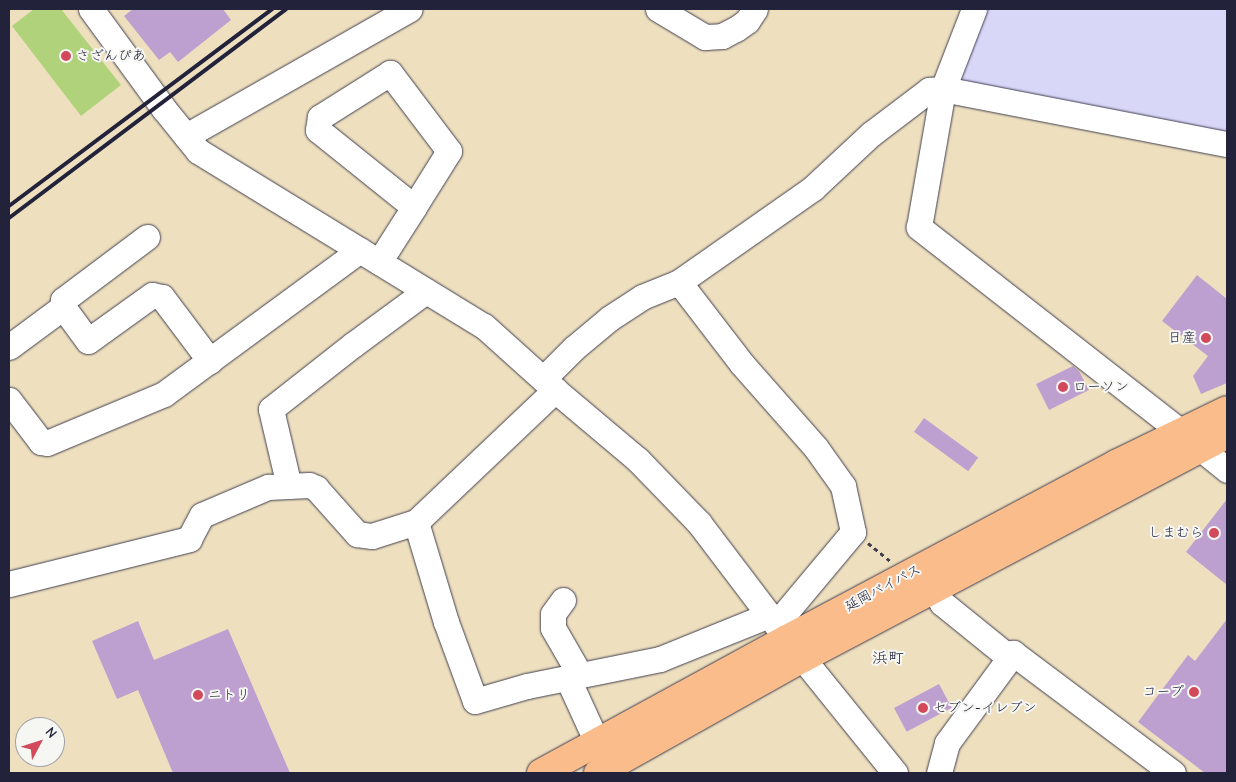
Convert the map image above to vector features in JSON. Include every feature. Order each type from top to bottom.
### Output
[{"type":"highway","name":"延岡バイパス","points":[[606,771],[784,634],[934,588],[1191,440],[1227,410]]},
{"type":"highway","name":"延岡バイパス","points":[[541,773],[596,744],[784,634],[908,574],[1116,464],[1191,440],[1227,434]]},
{"type":"street","points":[[91,9],[198,151],[484,326],[549,385],[638,460],[699,523],[784,634],[895,773]]},
{"type":"street","points":[[186,136],[410,9]]},
{"type":"street","points":[[659,9],[706,37],[722,36],[736,29],[747,21],[755,9]]},
{"type":"street","points":[[974,9],[943,89],[920,228],[1227,470]]},
{"type":"street","points":[[10,405],[41,442],[47,443],[164,394],[370,256],[414,208],[449,151],[390,73],[320,117],[318,130],[414,208]]},
{"type":"street","points":[[9,584],[189,539],[202,515],[268,487],[309,485],[316,488],[357,534],[372,536],[416,522],[549,385],[574,348],[610,318],[642,297],[678,282],[813,188],[871,134],[929,90],[943,89],[1227,144]]},
{"type":"street","points":[[147,237],[64,300],[63,307],[88,342],[152,295],[162,297],[210,362]]},
{"type":"street","points":[[416,522],[446,622],[475,701],[527,686],[784,634],[854,532],[843,486],[816,448],[742,364],[678,282]]},
{"type":"street","points":[[289,486],[271,410],[354,344],[426,291]]},
{"type":"street","points":[[9,347],[63,307]]},
{"type":"street","points":[[934,588],[942,603],[1010,658]]},
{"type":"street","points":[[563,600],[553,614],[553,628],[574,677],[606,771]]},
{"type":"street","points":[[939,773],[947,744],[1014,652],[1173,773]]},
{"type":"path","points":[[854,532],[908,574]]},
{"type":"shaded area","points":[[981,9],[1227,9],[1227,138],[952,84]]},
{"type":"green space","name":"さざんぴあ","points":[[34,9],[61,9],[121,85],[81,116],[12,26]]},
{"type":"building","points":[[133,9],[223,9],[231,20],[178,62],[170,52],[159,60],[124,16]]},
{"type":"building","name":"日産","points":[[1197,275],[1227,299],[1227,383],[1201,394],[1193,376],[1208,356],[1162,321]]},
{"type":"building","name":"ローソン","points":[[1073,366],[1079,371],[1089,390],[1049,410],[1036,384]]},
{"type":"building","points":[[924,418],[978,457],[968,471],[914,432]]},
{"type":"building","name":"しまむら","points":[[1227,499],[1227,585],[1186,552]]},
{"type":"building","name":"コープ","points":[[1227,619],[1227,773],[1205,773],[1138,722],[1188,655],[1195,661]]},
{"type":"building","name":"ニトリ","points":[[138,621],[154,660],[228,629],[290,773],[173,773],[138,690],[117,699],[92,641]]},
{"type":"building","name":"セブン-イレブン","points":[[939,684],[952,708],[907,732],[894,708]]},
{"type":"railway","points":[[9,206],[272,9]]},
{"type":"railway","points":[[9,218],[286,9]]},
{"type":"place","name":"さざんぴあ","points":[[66,56]]},
{"type":"place","name":"日産","points":[[1206,338]]},
{"type":"place","name":"ローソン","points":[[1063,387]]},
{"type":"place","name":"しまむら","points":[[1214,533]]},
{"type":"place","name":"コープ","points":[[1194,692]]},
{"type":"place","name":"ニトリ","points":[[198,695]]},
{"type":"place","name":"セブン-イレブン","points":[[923,708]]},
{"type":"district","name":"浜町","points":[[888,658]]}]
